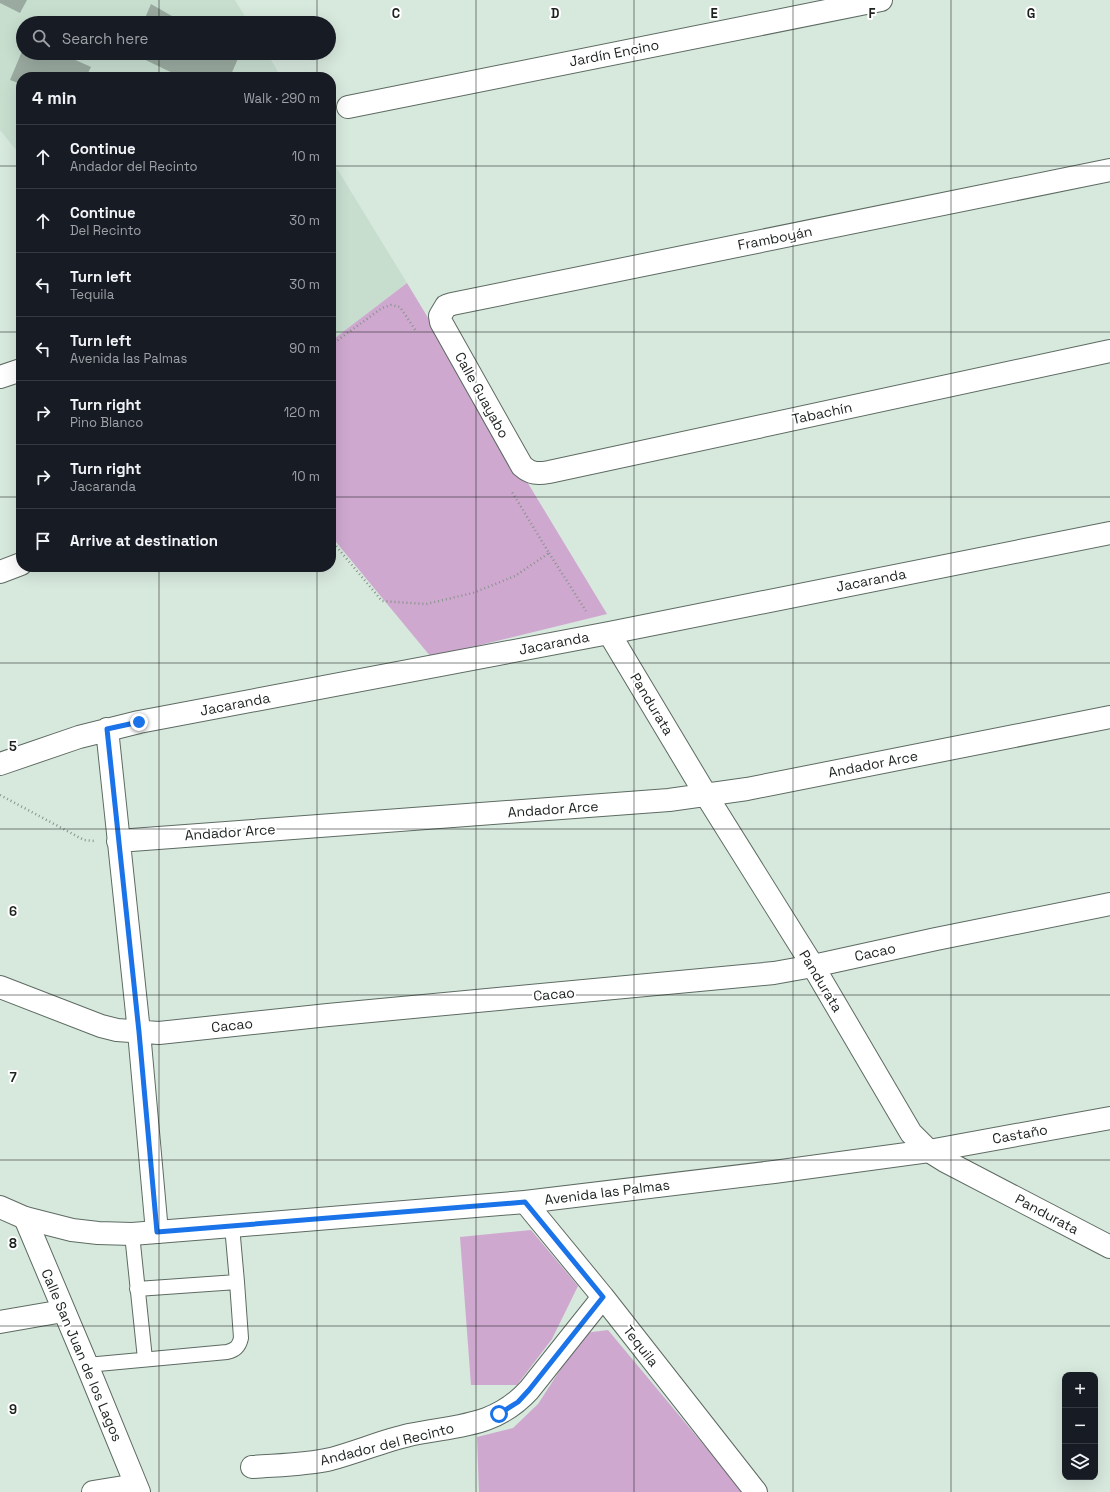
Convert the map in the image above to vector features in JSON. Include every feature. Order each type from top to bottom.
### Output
[{"type":"street","name":"Jardín Encino","points":[[348,107],[880,0]]},
{"type":"street","name":"Framboyán","points":[[443,310],[446,306],[452,304],[1110,170]]},
{"type":"street","name":"Calle Guayabo","points":[[443,310],[440,316],[441,322],[522,466],[534,473]]},
{"type":"street","name":"Tabachín","points":[[534,473],[565,468],[1110,351]]},
{"type":"street","points":[[0,377],[16,372]]},
{"type":"street","name":"Jacaranda","points":[[0,764],[79,737],[139,722],[605,633],[1110,533]]},
{"type":"street","points":[[0,572],[16,566]]},
{"type":"street","name":"Pandurata","points":[[605,633],[813,966],[899,1115],[911,1133],[929,1151],[945,1161],[1110,1247]]},
{"type":"street","name":"Andador Arce","points":[[118,841],[669,800],[747,789],[1110,717]]},
{"type":"street","points":[[107,729],[139,1032],[157,1232]]},
{"type":"street","name":"Cacao","points":[[0,987],[101,1026],[118,1030],[159,1033],[328,1015],[766,974],[813,966],[936,939],[1110,904]]},
{"type":"street","name":"Castaño","points":[[929,1151],[1110,1118]]},
{"type":"street","name":"Avenida las Palmas","points":[[0,1208],[25,1218],[72,1230],[98,1233],[132,1234],[525,1202],[774,1172],[929,1151]]},
{"type":"street","name":"Tequila","points":[[525,1202],[603,1297],[756,1492]]},
{"type":"street","name":"Calle San Juan de los Lagos","points":[[25,1218],[138,1488]]},
{"type":"street","name":"Andador del Recinto","points":[[252,1467],[303,1463],[330,1459],[410,1435],[482,1421],[499,1414],[518,1402],[603,1297]]},
{"type":"street","points":[[0,1322],[63,1311]]},
{"type":"street","points":[[93,1492],[138,1488]]},
{"type":"lane","points":[[87,1365],[227,1352],[234,1350],[240,1344],[242,1338],[232,1226]]},
{"type":"lane","points":[[132,1234],[145,1359]]},
{"type":"lane","points":[[137,1289],[237,1282]]},
{"type":"path","points":[[336,341],[382,308],[391,305],[400,307],[416,332]]},
{"type":"path","points":[[512,492],[549,552],[605,633]]},
{"type":"path","points":[[336,546],[382,601],[426,604],[473,593],[515,576],[549,552]]},
{"type":"path","points":[[0,795],[84,840],[103,843],[118,841]]},
{"type":"shaded area","points":[[0,0],[235,0],[245,16],[16,16],[16,60],[271,60],[278,72],[16,72],[16,150],[0,130]]},
{"type":"shaded area","points":[[336,167],[407,283],[336,337]]},
{"type":"shaded area","points":[[407,283],[607,614],[431,657],[336,542],[336,337]]},
{"type":"shaded area","points":[[531,1230],[578,1286],[552,1339],[517,1385],[471,1385],[460,1237]]},
{"type":"shaded area","points":[[608,1330],[743,1492],[479,1492],[477,1437],[513,1428],[538,1404],[584,1333]]},
{"type":"building","points":[[0,0],[27,0],[20,13],[0,3]]},
{"type":"building","points":[[151,4],[172,16],[146,16]]},
{"type":"building","points":[[18,60],[76,60],[91,67],[88,72],[16,72],[16,82],[10,80]]},
{"type":"building","points":[[146,60],[237,60],[232,72],[171,72]]},
{"type":"route","points":[[139,722],[107,729],[139,1032],[157,1232],[525,1202],[603,1297],[529,1390],[518,1402],[499,1414]]}]
